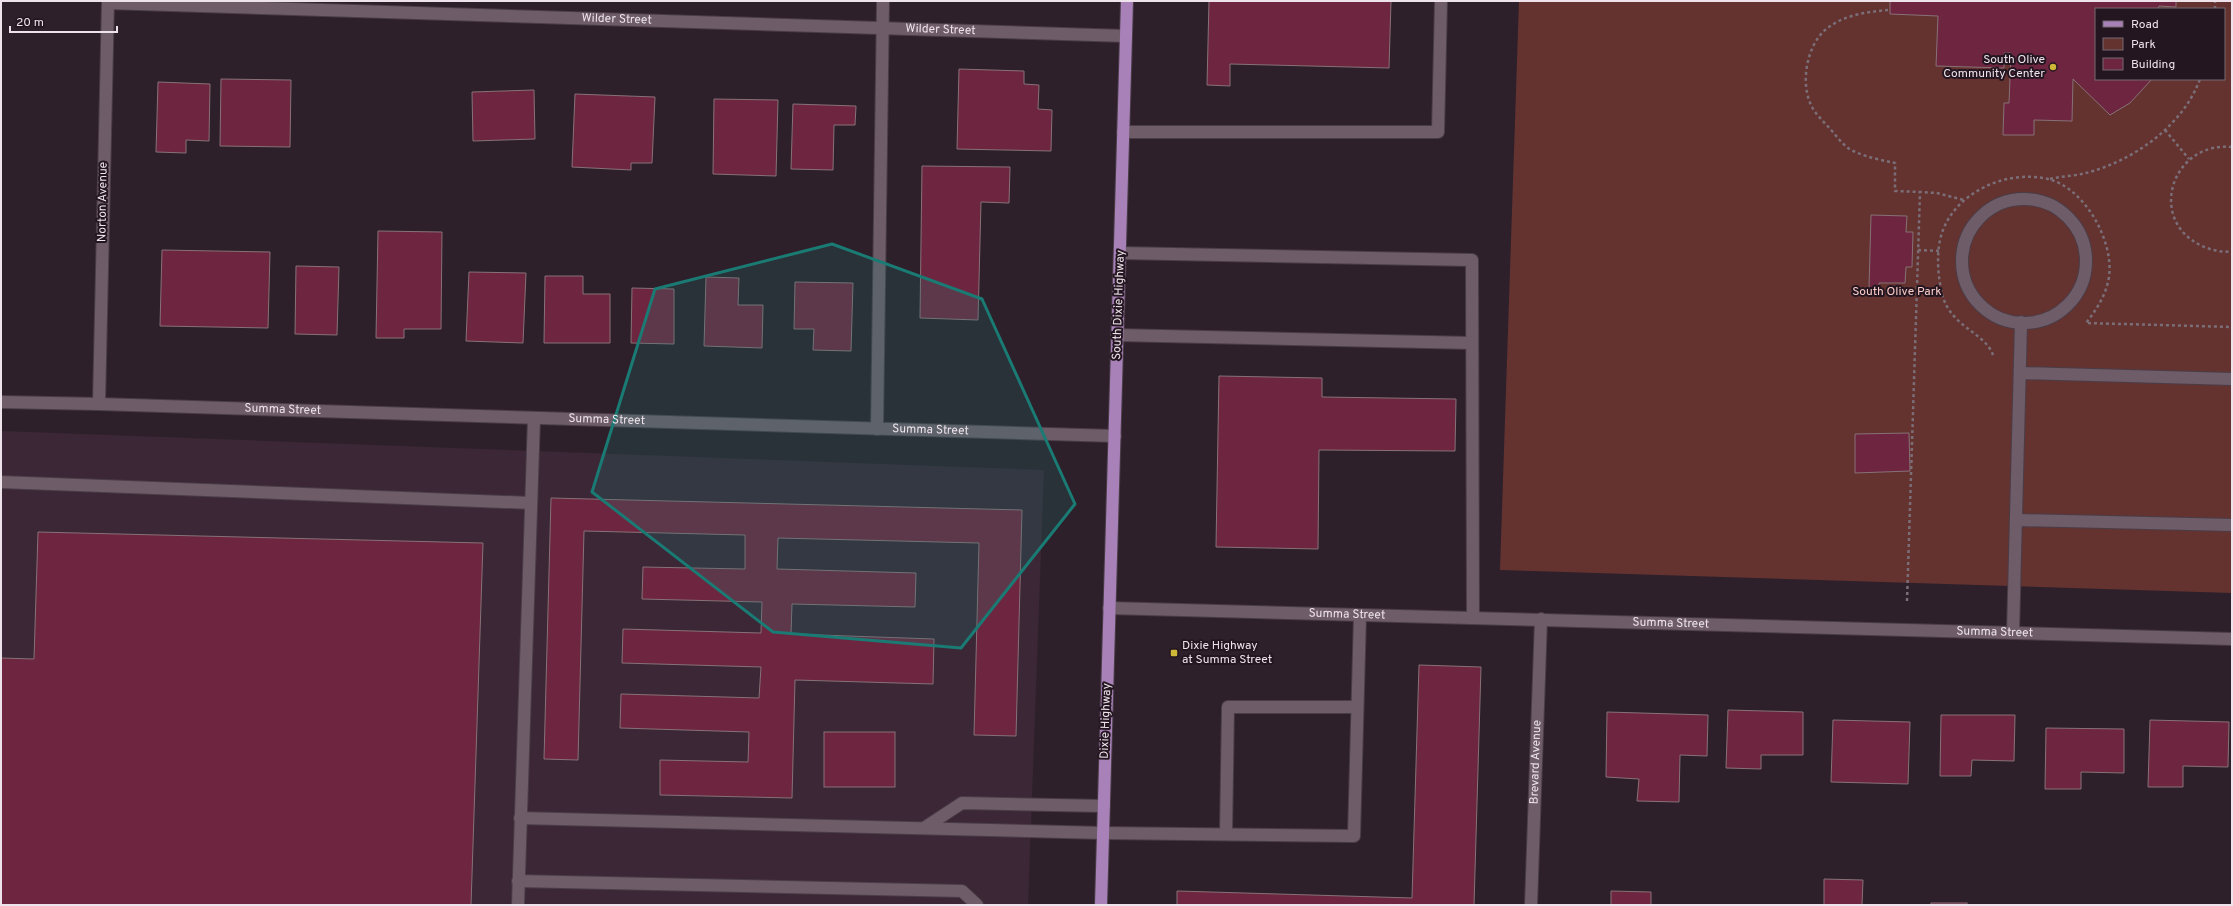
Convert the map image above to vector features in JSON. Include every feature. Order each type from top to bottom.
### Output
[{"type":"main road","name":"South Dixie Highway","points":[[1110,608],[1127,1]]},
{"type":"main road","name":"Dixie Highway","points":[[1103,833],[1110,608]]},
{"type":"main road","points":[[1101,905],[1103,833]]},
{"type":"street","points":[[877,429],[883,1]]},
{"type":"street","points":[[1123,132],[1438,132],[1441,1]]},
{"type":"street","name":"Wilder Street","points":[[108,2],[1126,36]]},
{"type":"street","name":"Norton Avenue","points":[[99,404],[108,2]]},
{"type":"street","points":[[2020,198],[2042,200],[2061,210],[2076,226],[2085,246],[2087,267],[2081,288],[2068,305],[2050,317],[2030,323],[2021,322],[2010,321],[1991,314],[1976,301],[1966,285],[1961,265],[1963,246],[1970,227],[1984,212],[2001,202],[2020,198]]},
{"type":"street","points":[[1120,253],[1472,260],[1473,617]]},
{"type":"street","points":[[2013,633],[2021,322]]},
{"type":"street","points":[[1118,335],[1472,343]]},
{"type":"street","points":[[2020,373],[2232,379]]},
{"type":"street","name":"Summa Street","points":[[1,402],[1115,436]]},
{"type":"street","points":[[518,905],[534,418]]},
{"type":"street","points":[[1,482],[531,504]]},
{"type":"street","points":[[2016,520],[2232,525]]},
{"type":"street","name":"Summa Street","points":[[1110,608],[2232,639]]},
{"type":"street","points":[[520,818],[1103,833],[1354,836],[1360,615]]},
{"type":"street","name":"Brevard Avenue","points":[[1531,905],[1541,619]]},
{"type":"street","points":[[1226,834],[1228,707],[1357,707]]},
{"type":"street","points":[[924,828],[962,803],[1104,806]]},
{"type":"street","points":[[518,881],[962,891],[977,905]]},
{"type":"path","points":[[1888,10],[1858,14],[1843,20],[1824,31],[1818,40],[1808,66],[1808,93],[1812,107],[1841,142],[1851,150],[1864,155],[1895,162],[1895,191],[1937,193],[1964,200]]},
{"type":"path","points":[[2050,179],[2087,173],[2107,166],[2137,151],[2165,130],[2185,107],[2199,80]]},
{"type":"path","points":[[2165,130],[2190,159]]},
{"type":"path","points":[[2232,147],[2211,148],[2200,152],[2190,159],[2181,168],[2171,190],[2173,214],[2178,225],[2194,243],[2217,251],[2232,251]]},
{"type":"path","points":[[1907,601],[1920,192]]},
{"type":"path","points":[[1918,250],[1938,251]]},
{"type":"highlighted area","points":[[832,244],[982,299],[1075,504],[961,648],[773,632],[592,492],[655,289]]},
{"type":"shaded area","points":[[1,431],[1044,470],[1028,905],[1,905]]},
{"type":"green space","name":"South Olive Park","points":[[1519,1],[2232,1],[2232,593],[1500,570]]},
{"type":"building","points":[[1209,1],[1391,1],[1389,68],[1230,64],[1230,86],[1207,85]]},
{"type":"building","name":"South Olive Community Center","points":[[1890,1],[2176,1],[2176,7],[2159,6],[2158,8],[2095,8],[2095,80],[2151,80],[2130,103],[2110,115],[2073,79],[2072,121],[2034,120],[2034,135],[2003,135],[2004,103],[2009,103],[2011,53],[2004,53],[2004,68],[1936,66],[1938,16],[1890,14]]},
{"type":"building","points":[[959,69],[1024,71],[1024,84],[1039,85],[1038,109],[1052,110],[1051,151],[957,149]]},
{"type":"building","points":[[221,79],[291,80],[290,147],[220,146]]},
{"type":"building","points":[[158,82],[210,84],[209,141],[186,140],[186,153],[156,152]]},
{"type":"building","points":[[534,90],[535,139],[473,141],[472,92]]},
{"type":"building","points":[[575,94],[655,97],[652,163],[631,163],[631,170],[572,167]]},
{"type":"building","points":[[714,99],[778,100],[776,176],[713,174]]},
{"type":"building","points":[[793,104],[856,106],[855,125],[834,125],[833,170],[791,169]]},
{"type":"building","points":[[922,166],[1010,167],[1009,203],[981,202],[978,320],[920,318]]},
{"type":"building","points":[[1871,215],[1907,216],[1906,232],[1913,232],[1912,267],[1906,267],[1905,283],[1879,283],[1879,290],[1869,289]]},
{"type":"building","points":[[378,231],[442,232],[441,329],[404,329],[404,338],[376,338]]},
{"type":"building","points":[[162,250],[270,252],[268,328],[160,326]]},
{"type":"building","points":[[296,266],[339,267],[337,335],[295,334]]},
{"type":"building","points":[[469,272],[526,273],[523,343],[466,341]]},
{"type":"building","points":[[545,276],[583,276],[583,294],[610,294],[610,343],[544,343]]},
{"type":"building","points":[[706,277],[739,278],[738,305],[763,305],[762,348],[704,346]]},
{"type":"building","points":[[795,282],[853,283],[851,351],[813,350],[814,329],[794,329]]},
{"type":"building","points":[[632,288],[674,289],[674,344],[631,343]]},
{"type":"building","points":[[1219,376],[1322,378],[1322,397],[1456,399],[1455,451],[1319,450],[1318,549],[1216,547]]},
{"type":"building","points":[[1909,433],[1910,471],[1855,473],[1855,434]]},
{"type":"building","points":[[551,498],[1022,510],[1016,736],[974,735],[979,543],[778,538],[777,569],[916,573],[915,607],[792,604],[791,634],[934,639],[933,684],[795,680],[792,798],[660,795],[660,760],[748,762],[749,732],[620,728],[621,694],[759,698],[761,667],[622,663],[623,629],[761,633],[762,602],[642,599],[643,567],[745,569],[745,535],[584,531],[578,760],[544,759]]},
{"type":"building","points":[[38,532],[483,543],[471,905],[1,905],[1,658],[34,659]]},
{"type":"building","points":[[1419,665],[1481,667],[1474,905],[1177,905],[1177,891],[1412,898]]},
{"type":"building","points":[[1728,710],[1803,712],[1803,755],[1761,755],[1761,769],[1726,768]]},
{"type":"building","points":[[1607,712],[1708,715],[1707,756],[1680,755],[1679,802],[1637,801],[1639,779],[1606,777]]},
{"type":"building","points":[[1941,715],[2015,715],[2014,761],[1972,760],[1971,776],[1940,776]]},
{"type":"building","points":[[1833,720],[1910,722],[1908,784],[1831,782]]},
{"type":"building","points":[[2150,720],[2229,722],[2228,767],[2183,766],[2183,787],[2148,787]]},
{"type":"building","points":[[2046,728],[2124,729],[2124,773],[2081,772],[2081,789],[2045,789]]},
{"type":"building","points":[[824,732],[895,732],[895,787],[824,787]]},
{"type":"building","points":[[1824,879],[1863,880],[1862,905],[1824,905]]},
{"type":"building","points":[[1611,891],[1651,892],[1651,905],[1611,905]]},
{"type":"building","points":[[1931,903],[1967,903],[1967,905],[1931,905]]},
{"type":"place","name":"South Olive Community Center","points":[[2053,67]]},
{"type":"place","name":"Dixie Highway at Summa Street","points":[[1174,653]]}]
